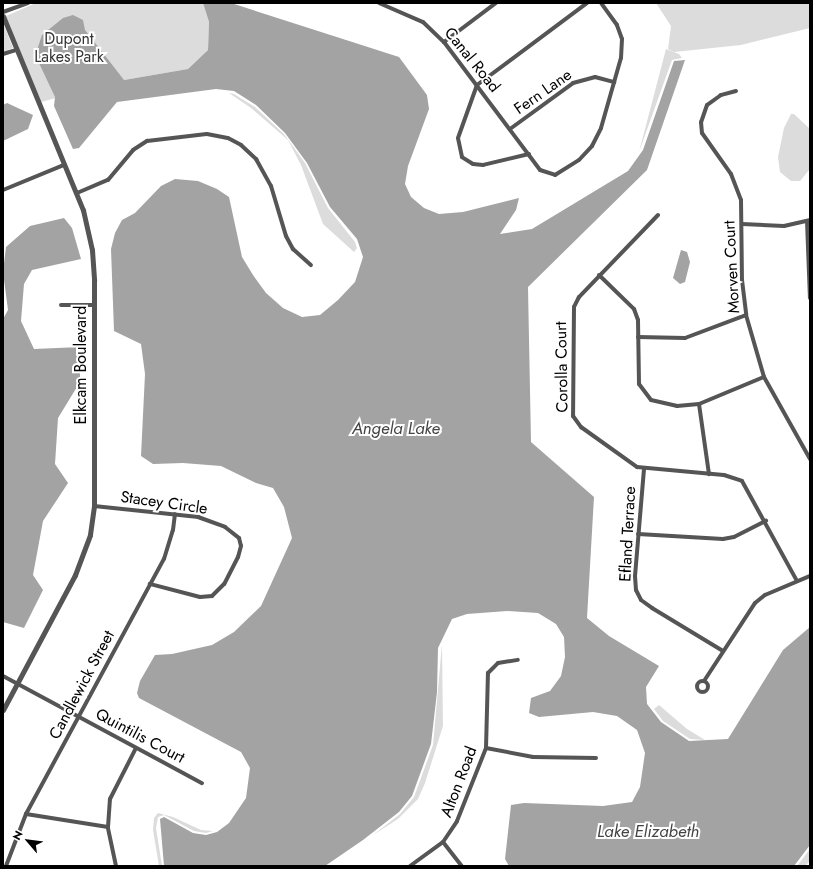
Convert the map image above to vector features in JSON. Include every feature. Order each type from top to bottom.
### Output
[{"type":"street","points":[[3,12],[28,3]]},
{"type":"street","name":"Canal Road","points":[[379,3],[423,22],[444,42],[540,170],[548,174],[559,174],[579,160],[592,146],[601,128],[621,58],[622,39],[617,24],[601,3]]},
{"type":"street","points":[[529,154],[483,165],[473,164],[462,157],[458,138],[477,85],[587,3]]},
{"type":"street","points":[[444,42],[493,4]]},
{"type":"street","name":"Elkcam Boulevard","points":[[3,16],[77,193],[92,250],[94,305],[94,506],[90,535],[75,575],[3,710]]},
{"type":"street","points":[[3,54],[16,50]]},
{"type":"street","name":"Fern Lane","points":[[510,129],[573,83],[595,77],[614,82]]},
{"type":"street","name":"Morven Court","points":[[736,91],[715,97],[707,105],[701,122],[705,140],[721,158],[736,185],[741,200],[742,280],[746,315],[764,377],[810,458]]},
{"type":"street","points":[[77,193],[108,180],[133,150],[147,142],[207,134],[228,138],[241,145],[256,159],[271,186],[286,236],[293,249],[311,265]]},
{"type":"street","points":[[3,190],[64,165]]},
{"type":"street","name":"Corolla Court","points":[[658,215],[579,297],[574,308],[573,416],[581,428],[631,464],[644,469],[734,476],[742,481],[766,521],[797,581]]},
{"type":"street","points":[[742,224],[784,226],[808,221],[810,298]]},
{"type":"street","points":[[600,275],[634,309],[638,320],[638,372],[643,392],[651,400],[662,404],[677,406],[699,404],[764,377]]},
{"type":"street","points":[[61,305],[94,305]]},
{"type":"street","points":[[638,337],[685,338],[746,315]]},
{"type":"street","points":[[699,404],[709,474]]},
{"type":"street","name":"Efland Terrace","points":[[644,469],[635,576],[636,590],[642,600],[722,651]]},
{"type":"street","name":"Stacey Circle","points":[[94,506],[198,517],[225,527],[239,538],[241,546],[238,557],[224,584],[212,596],[200,597],[150,584]]},
{"type":"street","name":"Candlewick Street","points":[[6,866],[26,814],[169,546],[175,514]]},
{"type":"street","points":[[638,534],[723,539],[734,537],[766,521]]},
{"type":"street","points":[[704,681],[754,602],[765,595],[810,576]]},
{"type":"street","name":"Alton Road","points":[[410,866],[443,842],[457,820],[486,748],[488,673],[498,663],[518,660]]},
{"type":"street","name":"Quintilis Court","points":[[3,676],[202,783]]},
{"type":"street","points":[[116,866],[108,827],[110,799],[136,748]]},
{"type":"street","points":[[486,748],[533,757],[596,758]]},
{"type":"street","points":[[26,814],[108,827]]},
{"type":"street","points":[[443,842],[462,866]]},
{"type":"green space","name":"Dupont Lakes Park","points":[[36,3],[203,3],[209,22],[208,50],[188,69],[124,80],[41,102],[6,16]]},
{"type":"green space","points":[[656,3],[810,3],[810,28],[741,45],[674,52],[668,49],[671,26]]},
{"type":"green space","points":[[3,23],[13,48],[3,52]]},
{"type":"green space","points":[[666,49],[679,54],[682,58],[672,60],[639,152]]},
{"type":"green space","points":[[229,93],[234,94],[255,107],[284,134],[305,163],[328,208],[355,242],[357,248],[354,252],[323,224],[301,165],[288,140],[251,108]]},
{"type":"green space","points":[[791,114],[794,114],[810,129],[810,169],[800,181],[791,181],[780,172],[778,157],[784,128]]},
{"type":"green space","points":[[442,644],[443,726],[425,783],[418,799],[398,819],[373,835],[400,814],[414,797],[433,745]]},
{"type":"green space","points":[[659,705],[687,729],[705,740],[690,739],[663,721],[654,709]]},
{"type":"green space","points":[[158,813],[173,817],[201,830],[213,831],[206,833],[194,831],[164,815],[158,817],[156,828],[162,866],[159,866],[153,830],[154,818]]},
{"type":"green space","points":[[810,849],[810,861],[805,866],[797,866]]},
{"type":"water","name":"Angela Lake","points":[[203,3],[231,3],[399,57],[427,95],[429,109],[408,166],[405,184],[411,197],[424,208],[439,214],[463,212],[519,198],[516,210],[500,234],[532,229],[628,171],[643,150],[674,61],[685,60],[647,170],[528,287],[531,442],[594,497],[587,618],[609,636],[659,666],[646,687],[647,704],[661,722],[689,741],[728,739],[783,650],[810,627],[810,845],[794,866],[509,866],[505,859],[511,805],[524,803],[603,806],[632,802],[640,787],[645,753],[637,730],[617,716],[593,712],[539,717],[529,713],[531,698],[550,691],[561,676],[565,657],[564,637],[556,624],[538,613],[507,611],[467,614],[452,619],[438,648],[437,692],[431,744],[412,796],[399,812],[363,840],[325,866],[164,866],[160,819],[164,817],[193,833],[206,835],[217,832],[229,823],[246,798],[250,768],[241,752],[139,698],[137,693],[140,681],[155,655],[172,654],[212,645],[234,632],[261,606],[292,538],[284,507],[273,488],[256,483],[221,466],[183,463],[153,464],[141,456],[145,374],[141,344],[114,331],[111,249],[115,233],[122,220],[135,213],[161,186],[175,179],[198,181],[217,189],[229,197],[242,257],[253,275],[266,293],[283,308],[302,317],[320,315],[338,300],[355,282],[363,257],[357,239],[330,207],[307,163],[285,133],[256,105],[234,91],[216,89],[117,102],[79,148],[73,149],[54,106],[55,97],[38,61],[38,47],[42,35],[63,18],[73,15],[83,20],[85,30],[124,80],[188,69],[208,50],[209,22]]},
{"type":"water","points":[[7,103],[33,115],[28,129],[3,141],[3,105]]},
{"type":"water","points":[[64,218],[72,228],[81,259],[32,270],[24,284],[21,321],[34,349],[80,347],[80,382],[58,418],[55,464],[68,483],[43,521],[33,575],[43,590],[24,628],[3,622],[3,319],[8,310],[3,272],[6,247],[30,226]]},
{"type":"water","points":[[681,250],[687,252],[690,262],[685,282],[680,284],[673,278]]},
{"type":"water label","name":"Lake Elizabeth","points":[[648,832]]}]
